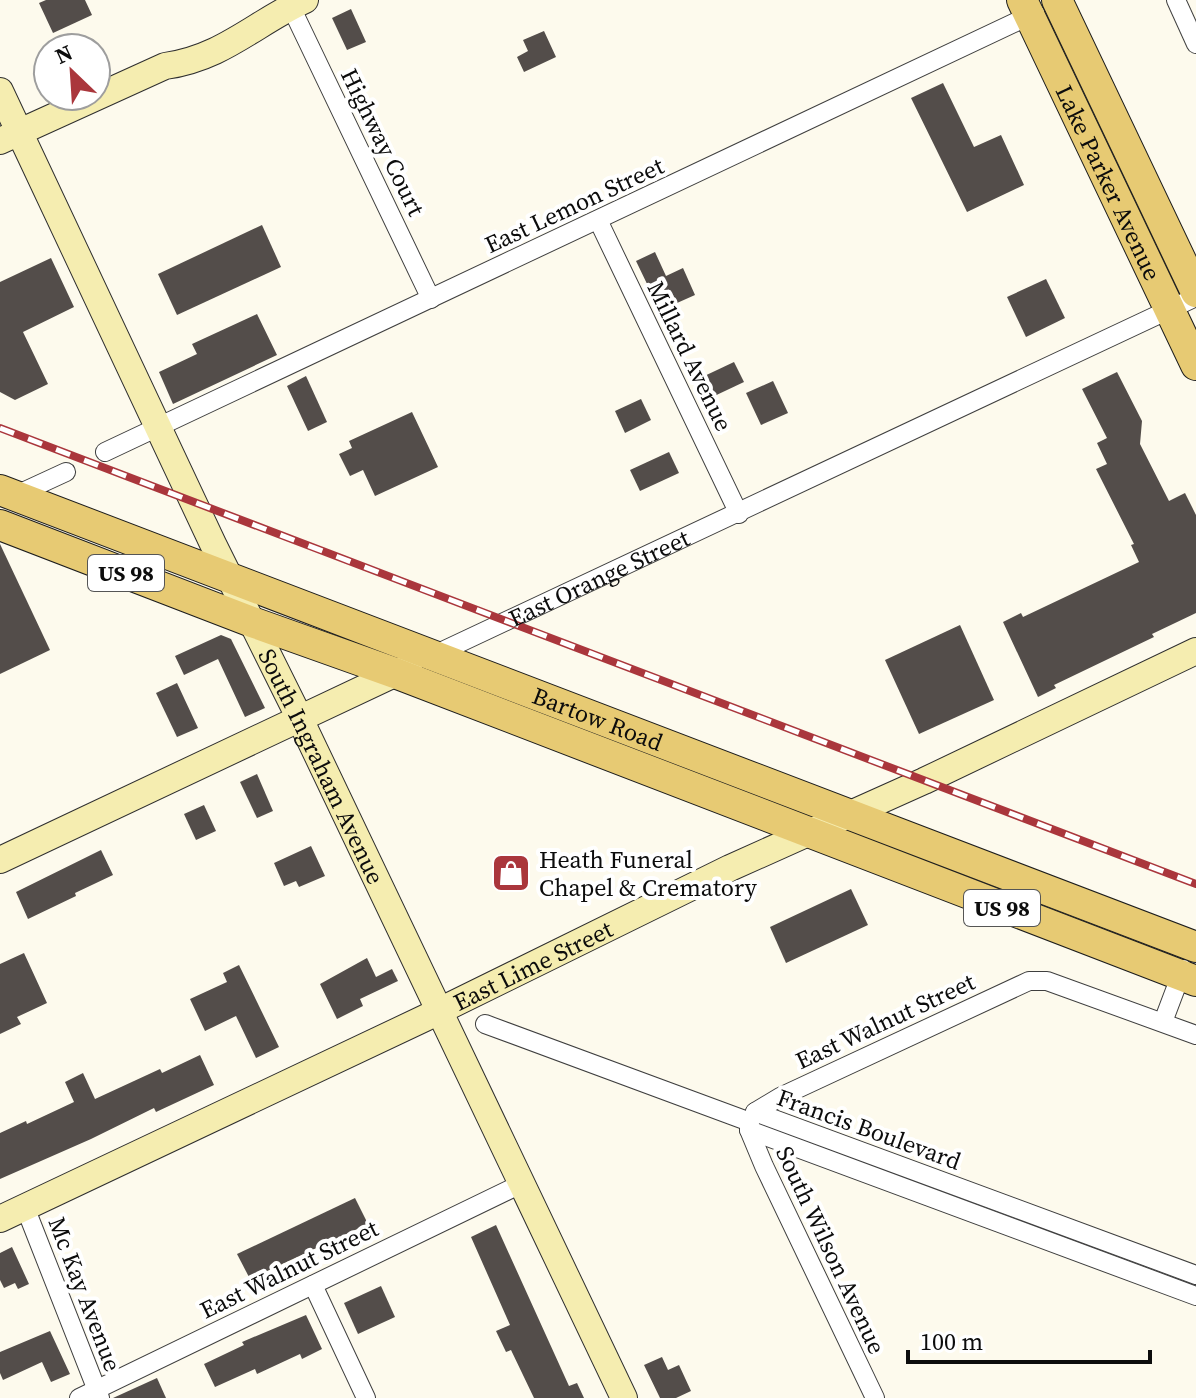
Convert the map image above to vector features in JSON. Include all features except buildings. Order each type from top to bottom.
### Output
[{"type":"main road","name":"Lake Parker Avenue","points":[[1060,1],[1196,294]]},
{"type":"main road","name":"Lake Parker Avenue","points":[[1026,8],[1196,365]]},
{"type":"main road","name":"Bartow Road","points":[[5,496],[434,655],[1194,947]]},
{"type":"main road","name":"Bartow Road","points":[[0,525],[252,622],[395,673],[1188,978]]},
{"type":"street","points":[[1176,0],[1196,44]]},
{"type":"street","name":"East Lemon Street","points":[[105,452],[598,220],[1026,8],[1060,1]]},
{"type":"street","points":[[10,137],[165,66],[182,47],[243,19],[298,3]]},
{"type":"street","name":"Highway Court","points":[[298,3],[431,299]]},
{"type":"street","name":"South Ingraham Avenue","points":[[0,91],[10,137],[159,427],[624,1398]]},
{"type":"street","name":"Millard Avenue","points":[[598,220],[739,514]]},
{"type":"street","name":"East Orange Street","points":[[0,860],[739,514],[1196,294]]},
{"type":"street","points":[[5,496],[66,472]]},
{"type":"street","name":"East Lime Street","points":[[0,1219],[439,1011],[730,868],[1196,651]]},
{"type":"street","points":[[1194,947],[1188,978],[1163,1022],[1196,1035]]},
{"type":"street","name":"East Walnut Street","points":[[751,1122],[780,1097],[1029,981],[1047,981],[1163,1022]]},
{"type":"street","name":"Francis Boulevard","points":[[485,1024],[977,1205],[1196,1295]]},
{"type":"street","name":"South Wilson Avenue","points":[[751,1122],[875,1398]]},
{"type":"street","name":"East Walnut Street","points":[[79,1398],[99,1394],[521,1184]]},
{"type":"street","name":"Francis Boulevard","points":[[977,1205],[1196,1275]]},
{"type":"street","name":"Mc Kay Avenue","points":[[25,1207],[99,1394]]},
{"type":"street","points":[[313,1285],[366,1398]]},
{"type":"railway","points":[[0,428],[1196,884]]},
{"type":"place","name":"Heath Funeral Chapel & Crematory","points":[[511,873]]}]
